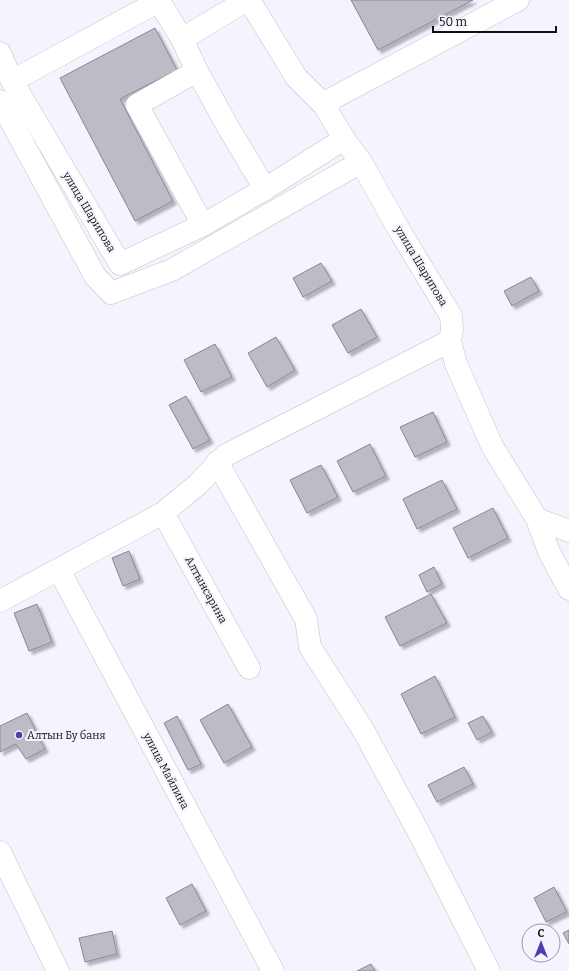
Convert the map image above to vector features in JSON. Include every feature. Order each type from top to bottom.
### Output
[{"type":"street","name":"улица Шарипова","points":[[182,39],[248,0],[296,77],[324,105],[344,139],[361,162],[398,228],[451,316],[452,330],[450,341],[456,364],[492,446],[537,519],[549,552],[569,589]]},
{"type":"street","points":[[324,105],[335,97],[518,0]]},
{"type":"street","points":[[12,81],[159,1],[182,39],[197,71],[228,127],[265,189]]},
{"type":"street","name":"улица Шарипова","points":[[0,53],[12,81],[120,264],[203,225],[265,189],[344,139]]},
{"type":"street","points":[[197,71],[138,105],[203,225]]},
{"type":"street","points":[[0,100],[95,276],[111,293],[172,270],[361,162]]},
{"type":"street","points":[[0,601],[163,513],[197,485],[226,455],[450,341]]},
{"type":"street","points":[[218,462],[306,619],[310,647],[362,728],[418,831],[489,971]]},
{"type":"street","name":"Алтынсарина","points":[[163,513],[249,668]]},
{"type":"street","points":[[537,519],[569,531]]},
{"type":"street","name":"улица Майлина","points":[[59,570],[273,971]]},
{"type":"street","points":[[0,852],[58,971]]},
{"type":"building","points":[[351,0],[473,0],[378,50]]},
{"type":"building","points":[[155,28],[177,70],[120,99],[173,201],[135,221],[60,78]]},
{"type":"building","points":[[321,263],[332,281],[303,297],[293,278]]},
{"type":"building","points":[[531,277],[539,291],[512,306],[504,291]]},
{"type":"building","points":[[361,309],[377,337],[348,353],[332,325]]},
{"type":"building","points":[[276,337],[295,370],[267,387],[248,353]]},
{"type":"building","points":[[215,344],[232,377],[201,392],[184,360]]},
{"type":"building","points":[[186,396],[210,440],[193,449],[169,405]]},
{"type":"building","points":[[433,412],[447,442],[415,457],[400,427]]},
{"type":"building","points":[[370,444],[386,476],[353,492],[337,461]]},
{"type":"building","points":[[321,465],[338,497],[307,513],[290,480]]},
{"type":"building","points":[[442,480],[457,509],[417,529],[403,499]]},
{"type":"building","points":[[493,508],[508,538],[468,558],[453,528]]},
{"type":"building","points":[[129,551],[140,579],[123,586],[112,558]]},
{"type":"building","points":[[434,567],[442,584],[427,592],[419,575]]},
{"type":"building","points":[[431,594],[447,623],[400,646],[385,617]]},
{"type":"building","points":[[37,604],[52,642],[29,651],[14,613]]},
{"type":"building","points":[[435,676],[455,717],[421,734],[401,694]]},
{"type":"building","points":[[228,704],[252,747],[224,763],[200,720]]},
{"type":"building","name":"Алтын Бу баня","points":[[27,713],[45,749],[26,759],[16,744],[0,752],[0,726]]},
{"type":"building","points":[[177,716],[201,764],[188,770],[164,723]]},
{"type":"building","points":[[483,716],[492,732],[477,740],[468,723]]},
{"type":"building","points":[[464,767],[473,784],[437,802],[428,785]]},
{"type":"building","points":[[192,884],[206,911],[180,925],[166,898]]},
{"type":"building","points":[[554,887],[567,912],[546,922],[534,898]]},
{"type":"building","points":[[569,930],[569,944],[563,933]]},
{"type":"building","points":[[112,931],[117,954],[85,962],[79,938]]},
{"type":"building","points":[[371,964],[375,971],[357,971]]},
{"type":"place","name":"Алтын Бу баня","points":[[19,735]]}]
